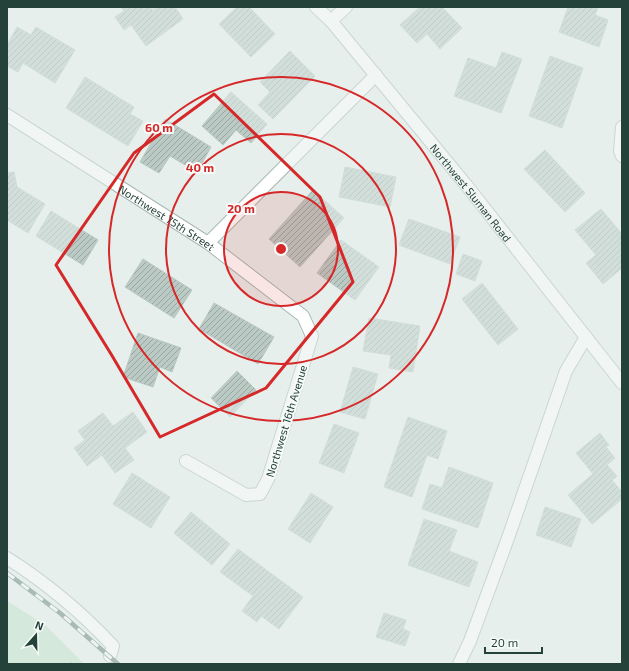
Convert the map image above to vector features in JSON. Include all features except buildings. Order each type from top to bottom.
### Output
[{"type":"street","name":"Northwest Sluman Road","points":[[316,7],[331,21],[467,186],[622,383]]},
{"type":"street","points":[[331,21],[346,7]]},
{"type":"street","points":[[208,243],[376,75]]},
{"type":"street","name":"Northwest 75th Street","points":[[7,115],[208,243],[304,316],[312,336]]},
{"type":"street","points":[[622,127],[620,151],[622,156]]},
{"type":"street","name":"Northwest 16th Avenue","points":[[186,461],[246,495],[260,494],[268,479],[312,336]]},
{"type":"street","points":[[459,664],[470,641],[508,538],[566,371],[586,337]]},
{"type":"street","points":[[7,558],[23,568],[91,623],[113,646],[110,656]]},
{"type":"highlighted area","points":[[214,94],[320,197],[353,282],[266,388],[160,437],[56,265],[134,153]]},
{"type":"green space","points":[[7,601],[45,625],[84,664],[7,664]]},
{"type":"green space","points":[[45,625],[84,664],[68,664]]},
{"type":"railway","points":[[7,573],[60,613],[118,664]]}]
